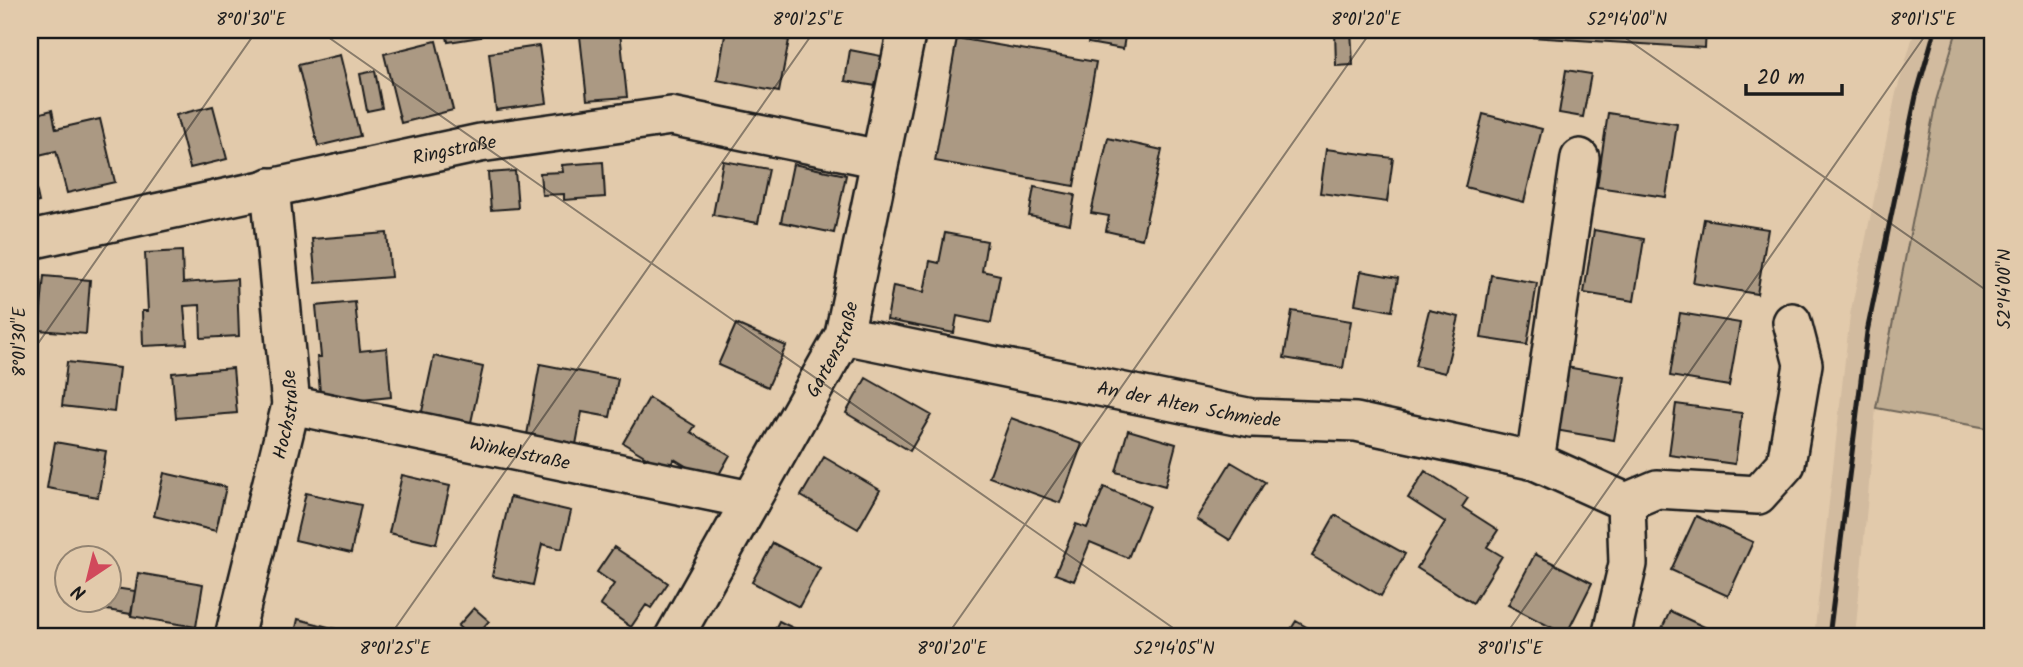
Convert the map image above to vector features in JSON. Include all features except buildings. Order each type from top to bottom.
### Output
[{"type":"street","name":"Gartenstraße","points":[[674,637],[844,335],[907,30]]},
{"type":"street","name":"Ringstraße","points":[[30,240],[480,143],[671,116],[880,159]]},
{"type":"street","points":[[1535,461],[1580,158]]},
{"type":"street","name":"Hochstraße","points":[[234,637],[291,405],[270,187]]},
{"type":"street","points":[[1612,637],[1628,564],[1626,502],[1657,489],[1758,495],[1786,464],[1803,364],[1793,322]]},
{"type":"street","name":"An der Alten Schmiede","points":[[844,335],[1252,418],[1356,422],[1535,461],[1626,502]]},
{"type":"street","name":"Winkelstraße","points":[[291,405],[751,500]]},
{"type":"shaded area","points":[[1915,30],[1957,30],[1936,101],[1876,408],[1855,637],[1814,637],[1850,315],[1896,93]]},
{"type":"shaded area","points":[[1957,30],[1993,30],[1993,432],[1987,428],[1876,408],[1936,101]]},
{"type":"railway","points":[[1829,637],[1867,332],[1916,96],[1935,30]]}]
